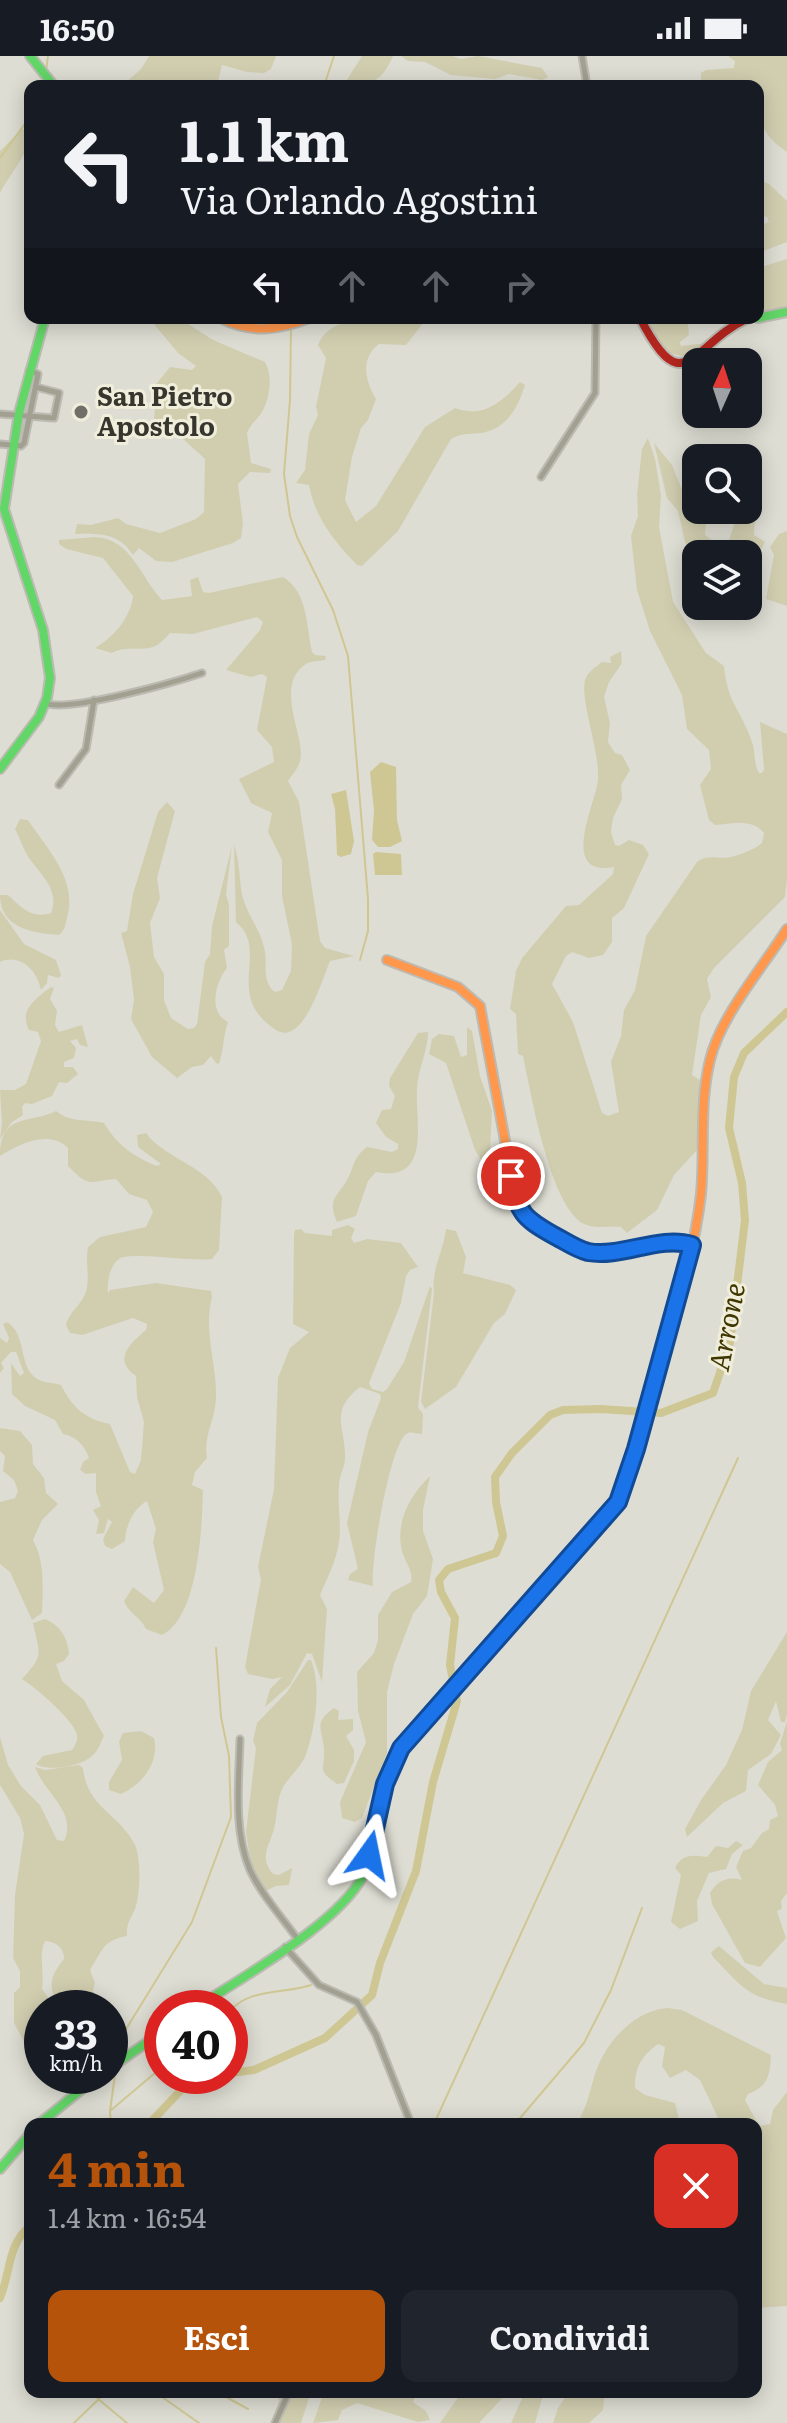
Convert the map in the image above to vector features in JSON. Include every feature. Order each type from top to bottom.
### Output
[{"type":"street","points":[[582,56],[586,80]]},
{"type":"street","points":[[31,57],[50,80]]},
{"type":"street","points":[[764,317],[787,312]]},
{"type":"street","points":[[25,416],[29,370],[43,324]]},
{"type":"street","points":[[231,324],[263,331],[294,324]]},
{"type":"street","points":[[541,477],[595,393],[596,324]]},
{"type":"street","points":[[643,324],[658,353],[668,360],[683,362],[695,360],[725,329],[735,324]]},
{"type":"street","points":[[0,769],[36,721],[45,703],[50,681],[49,661],[2,499],[14,446],[36,387],[38,374],[29,370]]},
{"type":"street","points":[[0,414],[54,418],[59,393],[36,387]]},
{"type":"street","points":[[0,444],[14,446]]},
{"type":"street","points":[[45,703],[54,707],[94,700],[202,673]]},
{"type":"street","points":[[59,785],[86,749],[94,700]]},
{"type":"street","points":[[222,1990],[354,1892],[365,1872],[385,1784],[392,1764],[405,1743],[611,1514],[625,1487],[692,1245],[701,1193],[705,1089],[710,1058],[725,1025],[787,929]]},
{"type":"street","points":[[387,960],[458,987],[480,1006],[517,1205],[524,1218],[590,1252],[677,1243],[692,1245]]},
{"type":"street","points":[[240,1739],[242,1845],[256,1881],[296,1937]]},
{"type":"street","points":[[284,1946],[319,1985],[357,2002],[365,2013],[409,2118]]},
{"type":"street","points":[[46,2118],[76,2094]]},
{"type":"street","points":[[0,2169],[24,2141]]},
{"type":"street","points":[[275,2423],[286,2398]]},
{"type":"shaded area","points":[[149,56],[276,56],[271,69],[264,73],[222,65],[218,80],[129,80]]},
{"type":"shaded area","points":[[362,56],[393,56],[375,80],[347,80]]},
{"type":"shaded area","points":[[401,56],[453,56],[461,59],[478,56],[542,68],[548,77],[542,80],[509,74],[495,79],[451,75],[425,62],[408,61]]},
{"type":"shaded area","points":[[728,56],[787,56],[787,152],[764,128],[764,80],[701,80],[701,73],[706,70],[734,68],[735,61]]},
{"type":"shaded area","points":[[24,130],[24,153],[0,193],[0,151]]},
{"type":"shaded area","points":[[764,182],[787,201],[787,242],[764,251],[764,224],[769,222],[764,217]]},
{"type":"shaded area","points":[[787,259],[787,308],[764,314],[764,266]]},
{"type":"shaded area","points":[[154,324],[188,324],[213,340],[265,362],[270,380],[269,394],[262,412],[247,433],[251,463],[271,469],[270,473],[250,472],[238,484],[243,524],[241,538],[172,562],[156,561],[139,548],[133,555],[115,538],[75,534],[77,524],[91,525],[118,518],[126,524],[160,533],[196,519],[204,512],[205,459],[181,437],[156,435],[153,432],[157,383],[170,367],[192,370],[196,366],[178,353]]},
{"type":"shaded area","points":[[341,324],[422,324],[406,345],[379,344],[369,356],[367,377],[376,399],[368,420],[361,428],[352,457],[345,500],[356,522],[376,506],[425,427],[455,408],[474,411],[491,407],[520,382],[525,385],[517,406],[503,424],[484,432],[451,439],[398,531],[362,566],[357,565],[327,528],[316,508],[309,485],[296,483],[305,470],[309,434],[318,415],[316,407],[326,358],[318,345],[331,329]]},
{"type":"shaded area","points":[[649,324],[688,324],[689,335],[680,342],[681,346],[707,343],[702,348],[682,348],[682,356],[676,355],[661,348],[651,335]]},
{"type":"shaded area","points":[[648,438],[661,495],[659,527],[673,602],[706,653],[724,666],[728,689],[748,731],[759,773],[764,769],[760,722],[787,734],[787,879],[785,897],[714,968],[707,979],[711,997],[701,1015],[692,1075],[700,1080],[698,1149],[674,1175],[657,1210],[627,1233],[621,1227],[584,1224],[561,1196],[544,1148],[523,1056],[518,1054],[516,1014],[510,1009],[516,971],[522,958],[566,906],[579,905],[613,874],[614,867],[597,867],[587,861],[584,850],[584,835],[598,779],[584,689],[590,672],[602,662],[611,663],[610,657],[621,651],[622,663],[609,682],[604,697],[610,723],[608,742],[615,753],[622,755],[630,770],[621,785],[622,799],[613,818],[611,832],[615,845],[629,840],[643,845],[649,854],[624,908],[612,918],[612,942],[603,955],[589,958],[572,952],[566,956],[552,984],[573,1022],[602,1113],[608,1116],[619,1112],[611,1062],[621,1036],[624,1010],[635,990],[646,936],[697,862],[747,852],[762,843],[764,833],[754,825],[715,825],[709,820],[700,785],[711,769],[709,750],[687,729],[682,695],[650,631],[637,590],[631,536],[638,516],[642,449]]},
{"type":"shaded area","points":[[654,443],[672,465],[682,490],[682,524],[706,524],[705,535],[712,540],[685,540],[678,511],[667,498]]},
{"type":"shaded area","points":[[734,524],[755,524],[754,535],[762,540],[729,540]]},
{"type":"shaded area","points":[[787,531],[787,606],[766,599],[774,555],[770,547],[779,534]]},
{"type":"shaded area","points":[[108,539],[127,552],[162,600],[192,596],[190,580],[198,577],[203,592],[209,593],[283,577],[302,600],[312,652],[326,656],[325,660],[306,664],[297,672],[292,683],[292,706],[301,758],[288,781],[299,802],[320,941],[325,948],[354,956],[330,961],[317,996],[303,1021],[286,1033],[276,1030],[260,1016],[252,1002],[249,946],[246,934],[236,922],[234,845],[244,902],[265,952],[268,984],[275,992],[282,990],[291,971],[292,945],[282,896],[282,860],[268,832],[272,813],[251,803],[239,779],[274,762],[272,747],[257,730],[267,677],[262,674],[251,677],[226,670],[260,630],[263,622],[257,617],[193,634],[170,633],[149,648],[112,653],[95,648],[120,626],[129,612],[133,596],[103,558],[66,549],[59,544],[59,540]]},
{"type":"shaded area","points":[[381,762],[396,767],[397,820],[402,841],[390,847],[378,847],[372,840],[374,810],[370,772]]},
{"type":"shaded area","points":[[346,790],[354,841],[351,854],[341,857],[337,855],[335,809],[331,794]]},
{"type":"shaded area","points":[[167,802],[175,811],[157,878],[160,898],[150,923],[154,957],[164,974],[164,1000],[171,1018],[188,1029],[197,1024],[212,926],[232,846],[226,894],[229,905],[229,946],[224,950],[227,968],[219,981],[216,997],[218,1011],[228,1022],[221,1059],[219,1064],[211,1056],[203,1065],[192,1067],[177,1078],[152,1057],[131,1019],[134,1000],[121,933],[127,931],[133,894],[158,812]]},
{"type":"shaded area","points":[[20,819],[28,820],[65,878],[69,904],[64,928],[59,935],[19,927],[5,915],[1,906],[0,895],[8,895],[27,911],[38,915],[51,913],[53,905],[48,883],[27,855],[15,829]]},
{"type":"shaded area","points":[[373,854],[401,854],[402,875],[375,875]]},
{"type":"shaded area","points":[[0,910],[24,944],[56,960],[61,975],[59,978],[48,975],[47,983],[41,990],[36,976],[26,965],[14,960],[0,962]]},
{"type":"shaded area","points":[[51,987],[54,988],[50,999],[57,1011],[55,1025],[59,1032],[82,1025],[88,1047],[80,1045],[77,1039],[70,1041],[76,1048],[74,1058],[64,1062],[64,1067],[73,1067],[78,1074],[67,1083],[59,1082],[52,1096],[32,1104],[25,1103],[23,1115],[12,1122],[0,1139],[0,1090],[15,1090],[26,1084],[41,1041],[38,1032],[29,1030],[26,1016],[31,1004]]},
{"type":"shaded area","points":[[467,1027],[472,1031],[480,1076],[492,1111],[489,1171],[475,1150],[446,1063],[429,1054],[432,1039],[439,1034],[454,1036],[461,1057],[467,1055]]},
{"type":"shaded area","points":[[428,1032],[418,1081],[418,1133],[413,1159],[406,1168],[394,1173],[376,1172],[368,1181],[356,1216],[337,1222],[334,1199],[359,1155],[367,1147],[392,1152],[398,1149],[398,1144],[386,1137],[376,1123],[382,1110],[391,1109],[395,1096],[389,1086],[390,1078],[418,1033]]},
{"type":"shaded area","points":[[56,1111],[73,1119],[104,1123],[127,1149],[157,1166],[161,1164],[138,1147],[137,1135],[146,1133],[164,1150],[207,1178],[222,1197],[219,1250],[212,1259],[125,1257],[116,1262],[108,1280],[108,1293],[110,1290],[156,1283],[211,1291],[212,1297],[209,1323],[216,1384],[215,1405],[207,1458],[195,1472],[192,1485],[203,1490],[196,1569],[184,1610],[174,1625],[162,1635],[146,1629],[124,1601],[133,1587],[154,1603],[164,1590],[153,1542],[156,1529],[147,1501],[131,1518],[125,1541],[112,1549],[105,1546],[103,1539],[112,1522],[108,1519],[104,1533],[96,1534],[99,1520],[93,1510],[101,1506],[96,1492],[96,1473],[86,1474],[80,1470],[89,1458],[85,1449],[76,1439],[63,1434],[55,1420],[25,1406],[12,1394],[11,1363],[20,1376],[24,1373],[16,1352],[11,1352],[1,1363],[4,1368],[0,1373],[0,1338],[7,1343],[9,1338],[3,1324],[7,1322],[18,1335],[25,1362],[34,1376],[61,1385],[80,1411],[110,1424],[130,1472],[135,1474],[141,1460],[144,1422],[137,1397],[136,1376],[125,1364],[124,1358],[129,1346],[146,1330],[147,1324],[133,1318],[82,1335],[70,1333],[66,1325],[86,1292],[88,1247],[100,1237],[146,1227],[153,1212],[147,1200],[129,1194],[116,1179],[90,1182],[81,1178],[68,1166],[68,1148],[60,1142],[34,1140],[0,1156],[1,1142],[11,1126]]},
{"type":"shaded area","points":[[348,1225],[355,1229],[351,1238],[354,1243],[367,1239],[401,1243],[418,1267],[406,1276],[401,1303],[369,1383],[372,1389],[383,1392],[387,1389],[404,1362],[430,1286],[432,1289],[418,1407],[423,1414],[422,1434],[411,1432],[405,1435],[393,1462],[378,1533],[373,1586],[348,1580],[350,1574],[358,1569],[347,1523],[368,1432],[381,1398],[380,1394],[360,1387],[345,1404],[341,1419],[345,1459],[339,1486],[339,1542],[320,1595],[327,1609],[322,1682],[312,1654],[307,1653],[290,1685],[265,1707],[270,1689],[282,1677],[272,1679],[248,1674],[245,1667],[261,1579],[258,1567],[274,1489],[278,1378],[290,1348],[309,1332],[293,1324],[294,1235],[295,1230],[301,1229],[305,1233],[332,1236],[332,1230]]},
{"type":"shaded area","points":[[446,1229],[456,1231],[466,1257],[463,1273],[510,1285],[516,1290],[505,1314],[494,1323],[456,1387],[425,1409],[421,1402],[434,1276]]},
{"type":"shaded area","points":[[0,1428],[20,1431],[32,1445],[33,1464],[44,1478],[46,1493],[58,1504],[42,1520],[33,1540],[41,1566],[43,1595],[42,1613],[32,1620],[10,1572],[0,1564],[0,1502],[15,1498],[18,1491],[14,1480],[3,1471],[5,1456],[0,1451]]},
{"type":"shaded area","points":[[430,1476],[423,1510],[423,1531],[433,1559],[427,1596],[413,1614],[394,1664],[387,1692],[387,1753],[362,1818],[355,1822],[342,1818],[340,1802],[366,1742],[358,1711],[357,1672],[374,1653],[378,1640],[378,1615],[392,1592],[411,1582],[402,1551],[401,1530],[411,1500]]},
{"type":"shaded area","points":[[45,1619],[59,1628],[67,1643],[69,1654],[64,1661],[56,1664],[62,1681],[84,1700],[104,1736],[90,1758],[66,1767],[49,1768],[36,1764],[43,1756],[72,1750],[77,1735],[60,1711],[22,1679],[34,1665],[38,1654],[33,1623]]},
{"type":"shaded area","points":[[787,1632],[787,1715],[785,1722],[781,1722],[776,1701],[768,1720],[781,1735],[771,1754],[748,1770],[746,1791],[723,1803],[687,1837],[685,1829],[726,1765],[742,1730],[751,1691]]},
{"type":"shaded area","points":[[311,1660],[316,1683],[312,1735],[303,1761],[281,1792],[266,1857],[273,1874],[292,1870],[289,1885],[266,1891],[251,1865],[246,1832],[256,1748],[253,1741],[257,1723],[287,1692]]},
{"type":"shaded area","points":[[334,1708],[339,1711],[338,1720],[353,1719],[353,1730],[346,1736],[354,1750],[354,1761],[344,1783],[337,1784],[323,1769],[320,1727],[323,1718]]},
{"type":"shaded area","points":[[787,1721],[787,1893],[781,1901],[782,1909],[777,1911],[786,1938],[760,1967],[745,1963],[712,1904],[710,1893],[724,1880],[742,1880],[736,1867],[743,1851],[751,1848],[769,1829],[770,1820],[778,1816],[775,1805],[758,1785],[768,1762],[782,1750],[780,1744]]},
{"type":"shaded area","points":[[141,1731],[154,1738],[154,1756],[148,1772],[136,1785],[121,1794],[109,1790],[109,1782],[122,1760],[119,1741],[123,1733]]},
{"type":"shaded area","points":[[0,1737],[8,1765],[21,1786],[40,1805],[57,1840],[64,1841],[67,1821],[35,1767],[45,1770],[79,1765],[83,1768],[97,1802],[121,1825],[135,1845],[139,1873],[136,1907],[127,1936],[108,1943],[101,1952],[90,1970],[95,1983],[93,1990],[53,1990],[53,1977],[64,1955],[56,1944],[45,1941],[42,1953],[43,1990],[24,1990],[24,2042],[14,2023],[14,1993],[20,1987],[20,1971],[13,1958],[15,1895],[24,1834],[20,1818],[0,1785]]},
{"type":"shaded area","points":[[736,1841],[743,1845],[732,1854],[726,1869],[709,1873],[697,1901],[698,1921],[680,1929],[671,1922],[681,1875],[675,1868],[678,1863],[688,1856],[707,1857],[716,1846],[728,1848]]},
{"type":"shaded area","points":[[719,1946],[764,1984],[787,1988],[787,2004],[762,1998],[744,1988],[713,1957],[711,1952]]},
{"type":"shaded area","points":[[655,2010],[682,2010],[771,2055],[767,2079],[745,2100],[755,2118],[718,2118],[700,2080],[686,2070],[670,2078],[662,2066],[665,2047],[658,2044],[640,2062],[635,2088],[645,2095],[675,2103],[679,2118],[580,2118],[607,2049],[623,2029]]},
{"type":"shaded area","points":[[787,2092],[787,2306],[762,2308],[762,2125],[770,2124],[773,2110]]},
{"type":"shaded area","points":[[278,2398],[309,2398],[301,2423],[271,2423]]},
{"type":"shaded area","points":[[322,2398],[415,2398],[413,2402],[426,2411],[430,2420],[418,2422],[357,2403],[342,2410],[338,2420],[313,2423]]},
{"type":"shaded area","points":[[458,2398],[502,2398],[479,2423],[440,2423]]},
{"type":"shaded area","points":[[522,2398],[542,2398],[535,2423],[511,2423]]},
{"type":"shaded area","points":[[565,2398],[604,2398],[603,2410],[589,2423],[553,2423]]},
{"type":"waterway","points":[[46,71],[48,56]]},
{"type":"waterway","points":[[326,80],[334,56]]},
{"type":"waterway","points":[[0,158],[24,125]]},
{"type":"waterway","points":[[291,327],[290,400],[284,474],[290,516],[297,537],[333,610],[348,656],[368,899],[368,931],[360,960]]},
{"type":"waterway","name":"Arrone","points":[[248,2071],[325,2038],[372,1995],[380,1963],[416,1871],[433,1782],[457,1701],[450,1665],[455,1618],[441,1592],[439,1580],[448,1569],[496,1553],[503,1536],[495,1477],[512,1453],[550,1415],[563,1410],[601,1409],[661,1413],[713,1393],[730,1343],[745,1220],[742,1183],[729,1128],[734,1077],[744,1053],[787,1012]]},
{"type":"waterway","points":[[437,2118],[738,1458]]},
{"type":"waterway","points":[[128,2026],[192,1922],[231,1817],[229,1756],[221,1717],[216,1648]]},
{"type":"waterway","points":[[520,2118],[584,2043],[611,1990],[642,1908]]},
{"type":"waterway","points":[[248,1998],[311,1985]]},
{"type":"waterway","points":[[110,2111],[144,2082]]},
{"type":"waterway","points":[[111,2118],[112,2094]]},
{"type":"waterway","name":"Arrone","points":[[155,2118],[177,2094]]},
{"type":"waterway","name":"Arrone","points":[[0,2298],[13,2250],[24,2232]]},
{"type":"waterway","points":[[97,2398],[127,2423]]},
{"type":"waterway","points":[[74,2423],[100,2398]]},
{"type":"waterway","points":[[164,2398],[199,2423]]},
{"type":"waterway","points":[[228,2398],[248,2409]]},
{"type":"traffic: fast","points":[[30,56],[49,80]]},
{"type":"traffic: fast","points":[[764,317],[787,312]]},
{"type":"traffic: fast","points":[[0,769],[39,717],[47,698],[50,678],[43,630],[4,509],[19,413],[43,324]]},
{"type":"traffic: fast","points":[[529,1222],[590,1252],[677,1243],[692,1245]]},
{"type":"traffic: fast","points":[[223,1990],[311,1931],[350,1894],[370,1861],[394,1763],[401,1748],[611,1514],[625,1487],[647,1407]]},
{"type":"traffic: fast","points":[[128,2056],[144,2044]]},
{"type":"traffic: fast","points":[[46,2118],[76,2094]]},
{"type":"traffic: fast","points":[[0,2169],[24,2141]]},
{"type":"traffic: slow","points":[[236,324],[254,328],[290,324]]},
{"type":"traffic: slow","points":[[647,1407],[685,1275],[697,1221],[710,1060],[732,1010],[787,929]]},
{"type":"traffic: slow","points":[[387,960],[458,987],[480,1006],[517,1205],[529,1222]]},
{"type":"traffic: jam","points":[[643,324],[655,344],[668,358],[679,363],[690,360],[738,324]]},
{"type":"place","name":"San Pietro Apostolo","points":[[81,412]]},
{"type":"route","points":[[369,1855],[385,1784],[401,1748],[611,1514],[618,1502],[636,1449],[692,1245],[682,1242],[598,1252],[580,1249],[524,1218],[517,1205],[511,1176]]}]
